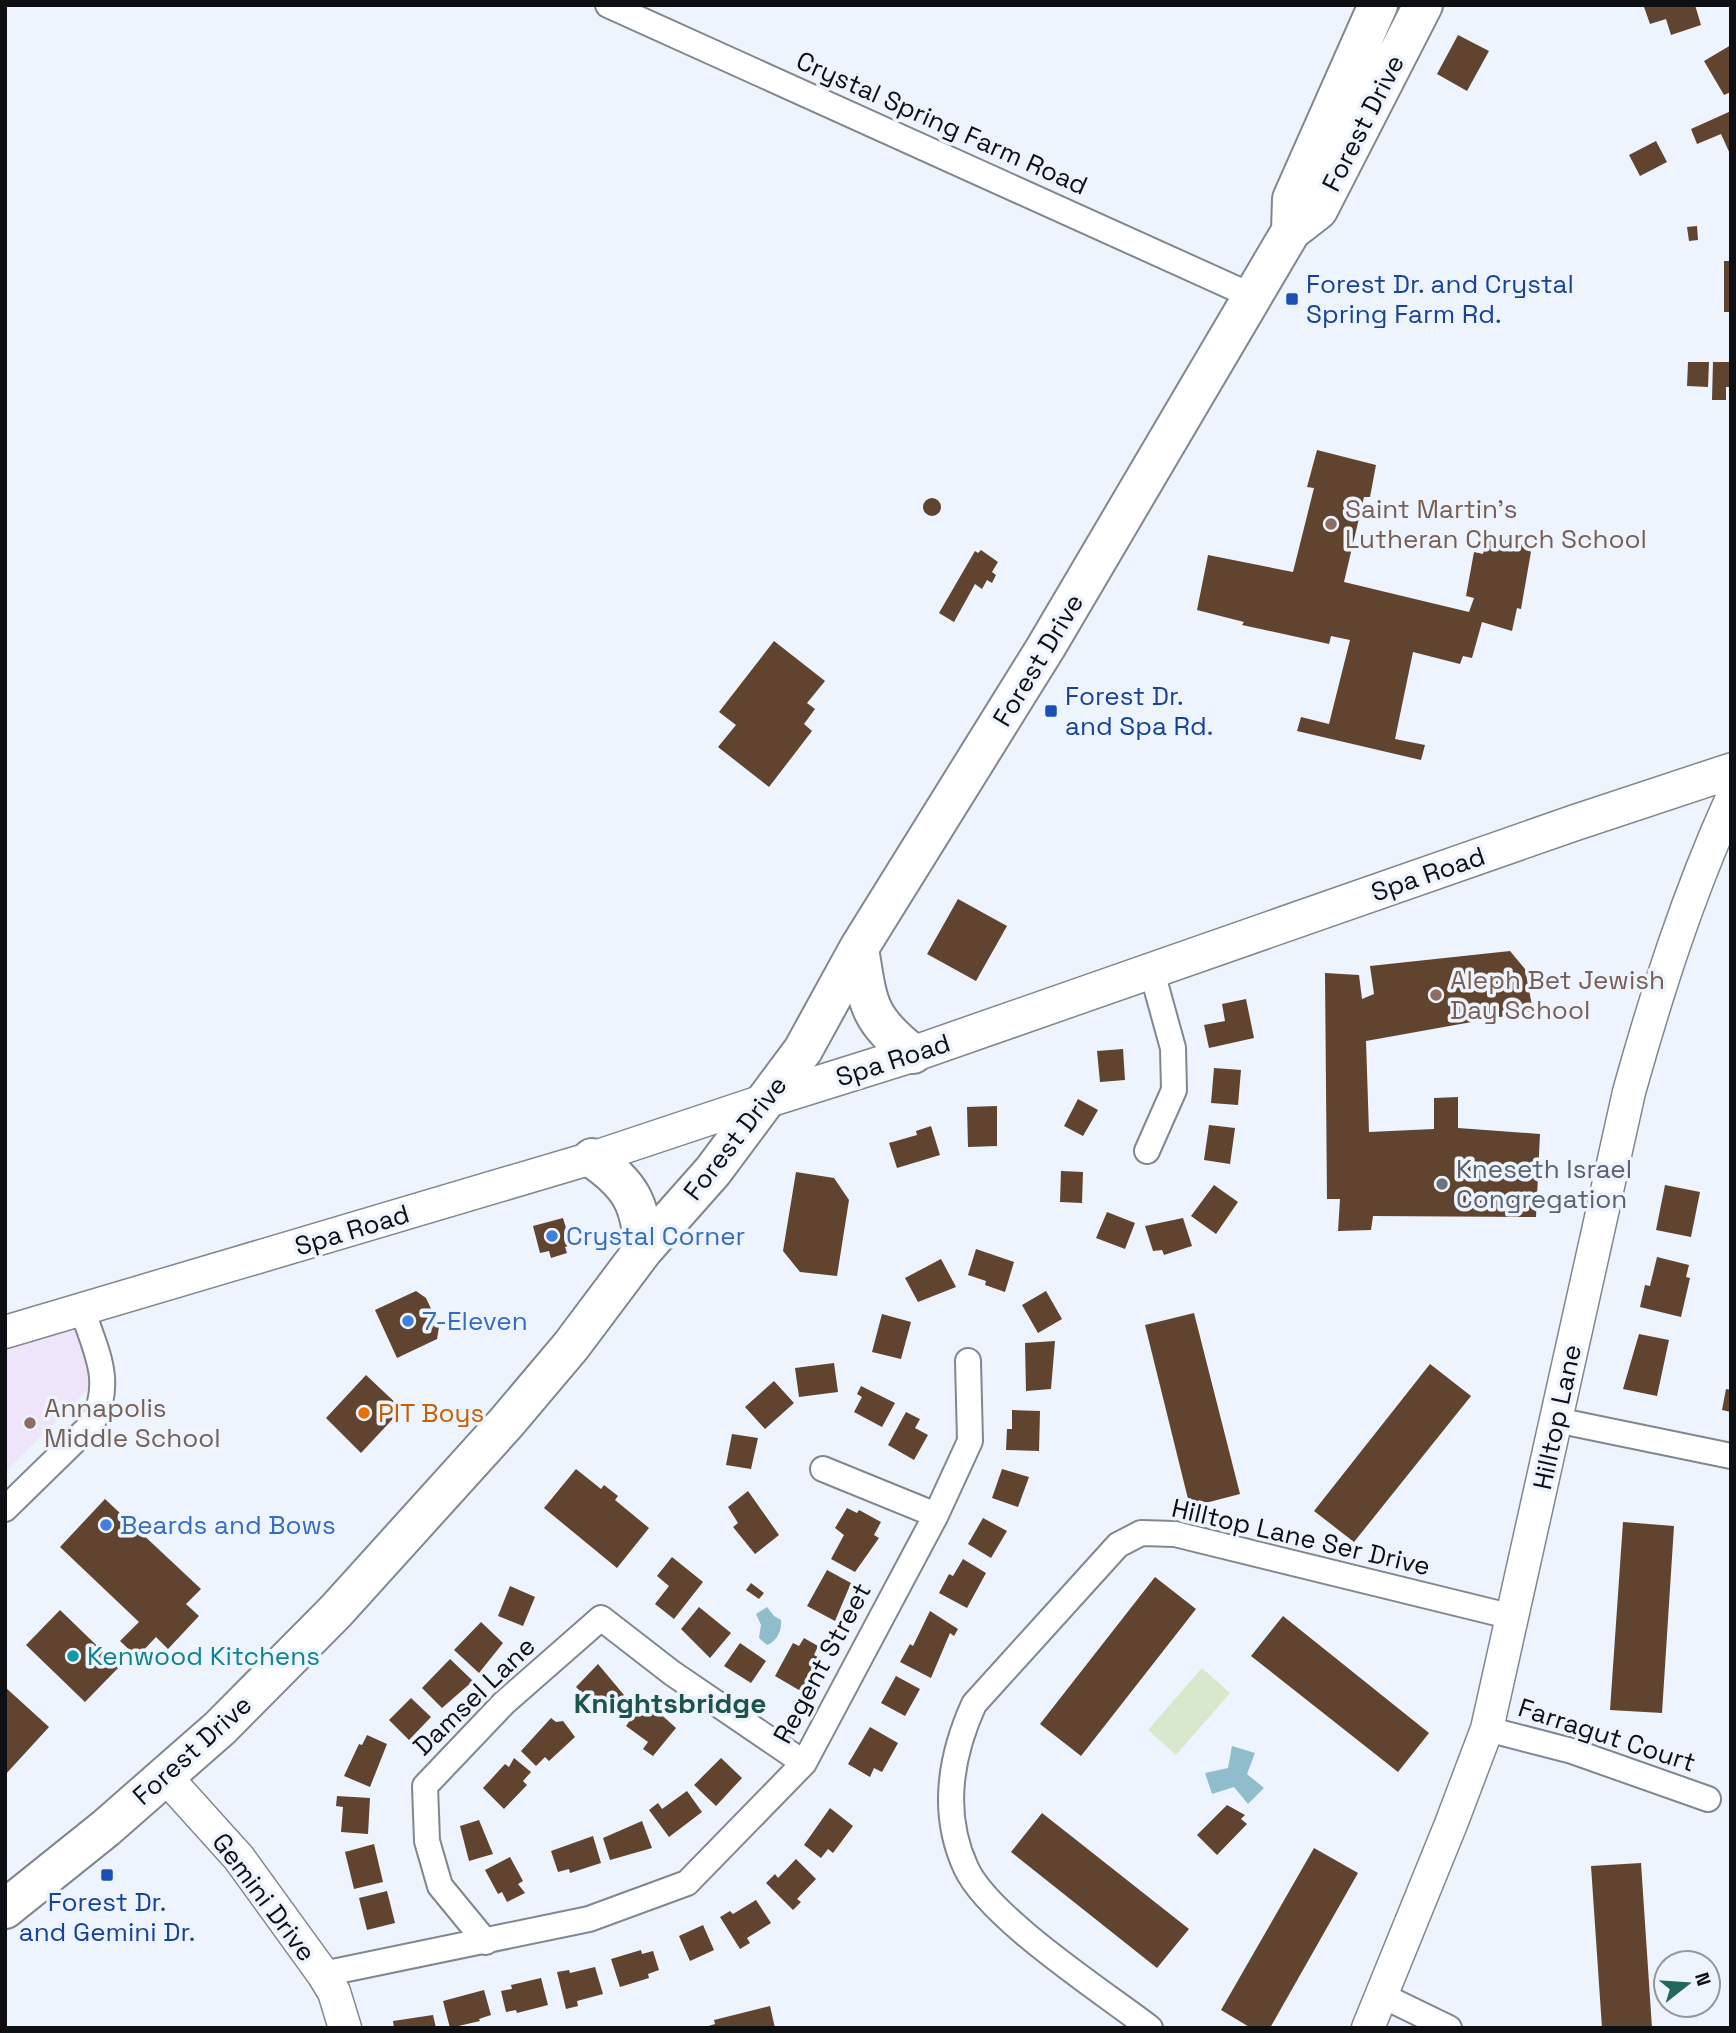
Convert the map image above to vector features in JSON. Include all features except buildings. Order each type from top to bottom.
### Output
[{"type":"main road","name":"Forest Drive","points":[[1291,232],[1292,199],[1378,5]]},
{"type":"main road","name":"Forest Drive","points":[[5,1909],[59,1868],[220,1728],[402,1541],[571,1346],[643,1250],[713,1171],[766,1100],[803,1050],[859,948],[1046,647],[1291,232],[1318,210],[1423,5]]},
{"type":"main road","name":"Spa Road","points":[[766,1100],[914,1054],[1731,771]]},
{"type":"main road","points":[[859,948],[867,998],[883,1031],[914,1054]]},
{"type":"main road","points":[[592,1158],[615,1174],[631,1195],[641,1222],[643,1250]]},
{"type":"street","name":"Crystal Spring Farm Road","points":[[608,5],[1252,296]]},
{"type":"street","name":"Hilltop Lane","points":[[1368,2028],[1456,1813],[1486,1729],[1626,1104],[1643,1042],[1703,863],[1731,800]]},
{"type":"street","points":[[1147,1151],[1174,1090],[1173,1048],[1152,972]]},
{"type":"street","name":"Spa Road","points":[[5,1332],[592,1158],[766,1100]]},
{"type":"street","points":[[5,1509],[92,1424],[100,1407],[104,1390],[102,1370],[82,1309]]},
{"type":"street","name":"Regent Street","points":[[323,1974],[589,1919],[687,1883],[804,1763],[936,1515],[970,1441],[968,1361]]},
{"type":"street","points":[[1556,1420],[1731,1456]]},
{"type":"street","points":[[823,1469],[936,1515]]},
{"type":"street","name":"Hilltop Lane Ser Drive","points":[[1150,2028],[1000,1913],[966,1870],[952,1823],[951,1777],[959,1737],[974,1704],[1118,1545],[1141,1533],[1175,1534],[1513,1617]]},
{"type":"street","name":"Damsel Lane","points":[[486,1942],[440,1886],[427,1841],[425,1786],[504,1703],[601,1618],[672,1673],[804,1763]]},
{"type":"street","name":"Farragut Court","points":[[1486,1729],[1572,1751],[1708,1799]]},
{"type":"street","name":"Gemini Drive","points":[[165,1776],[239,1858],[323,1974],[334,1992],[345,2028]]},
{"type":"street","points":[[1381,1996],[1449,2028]]},
{"type":"shaded area","name":"Annapolis Middle School","points":[[82,1321],[104,1374],[5,1472],[5,1342]]},
{"type":"green space","points":[[1202,1668],[1230,1693],[1176,1755],[1148,1730]]},
{"type":"water","points":[[767,1607],[781,1620],[781,1624],[776,1638],[767,1645],[759,1638],[761,1625],[756,1614]]},
{"type":"water","points":[[1232,1746],[1255,1753],[1247,1774],[1264,1788],[1248,1804],[1234,1787],[1212,1794],[1205,1773],[1228,1768]]},
{"type":"place","name":"Forest Dr. and Crystal Spring Farm Rd.","points":[[1292,299]]},
{"type":"place","name":"Saint Martin's Lutheran Church School","points":[[1331,524]]},
{"type":"place","name":"Forest Dr. and Spa Rd.","points":[[1051,711]]},
{"type":"place","name":"Aleph Bet Jewish Day School","points":[[1436,995]]},
{"type":"place","name":"Kneseth Israel Congregation","points":[[1442,1184]]},
{"type":"place","name":"Crystal Corner","points":[[552,1236]]},
{"type":"place","name":"7-Eleven","points":[[408,1321]]},
{"type":"place","name":"PIT Boys","points":[[364,1413]]},
{"type":"place","name":"Annapolis Middle School","points":[[30,1423]]},
{"type":"place","name":"Beards and Bows","points":[[106,1525]]},
{"type":"place","name":"Kenwood Kitchens","points":[[73,1656]]},
{"type":"place","name":"Forest Dr. and Gemini Dr.","points":[[107,1875]]},
{"type":"district","name":"Knightsbridge","points":[[670,1703]]}]
